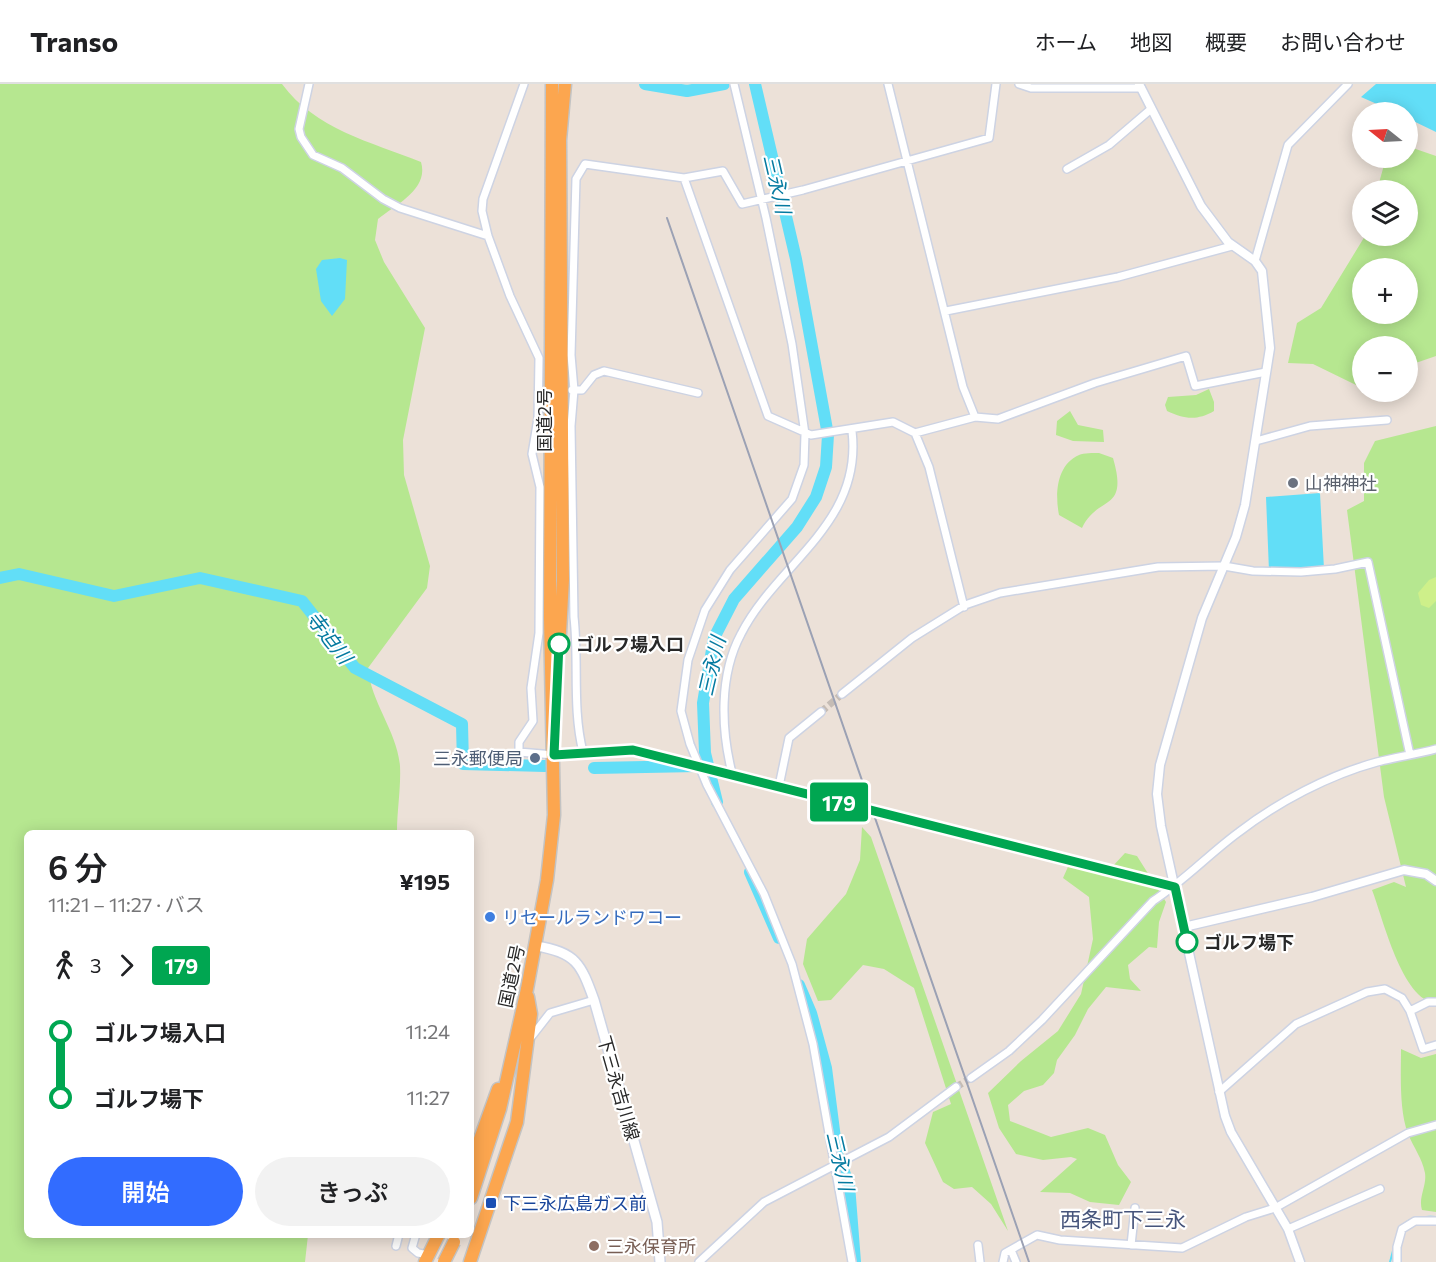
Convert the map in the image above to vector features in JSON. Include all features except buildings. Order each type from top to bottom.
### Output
[{"type":"highway","name":"国道2号","points":[[474,1189],[497,1119],[513,1055],[536,946],[554,815],[550,617],[552,84]]},
{"type":"highway","name":"国道2号","points":[[554,755],[563,580],[561,140],[565,84]]},
{"type":"highway","points":[[470,1262],[517,1122],[531,1014],[527,989]]},
{"type":"highway","points":[[474,1156],[513,1055]]},
{"type":"highway","points":[[427,1259],[436,1238]]},
{"type":"highway","points":[[444,1262],[455,1238]]},
{"type":"main road","name":"下三永吉川線","points":[[536,946],[563,951],[574,959],[583,971],[594,1000],[657,1222],[660,1262]]},
{"type":"street","points":[[309,84],[299,129],[301,137],[313,154],[342,168],[383,199],[400,208],[488,236]]},
{"type":"street","points":[[524,84],[483,199],[482,211],[488,236],[510,296],[539,358],[538,418],[532,454],[540,487],[539,633],[531,688],[533,721],[517,748],[519,752],[554,755],[633,750],[732,773],[1175,887]]},
{"type":"street","points":[[734,84],[763,200],[808,435],[804,465],[792,499],[716,590],[705,610],[688,660],[681,711],[690,744],[707,785],[764,894],[792,964],[813,1044],[852,1262]]},
{"type":"street","points":[[888,84],[963,387],[975,417]]},
{"type":"street","points":[[583,752],[576,718],[577,647],[574,617],[570,390],[576,179],[585,164],[684,178],[723,171],[740,202],[763,200],[989,138],[996,84]]},
{"type":"street","points":[[1019,84],[1031,88],[1140,86],[1201,206],[1232,246],[1255,261],[1262,271],[1270,348],[1245,505],[1224,566],[1202,618],[1160,765],[1157,795],[1219,1092],[1231,1132],[1288,1229],[1300,1262]]},
{"type":"street","points":[[1255,261],[1288,145],[1348,84]]},
{"type":"street","points":[[1067,169],[1109,145],[1151,109]]},
{"type":"street","points":[[684,178],[768,416],[808,435],[849,431],[893,422],[915,433],[929,467],[964,607]]},
{"type":"street","points":[[946,311],[1118,277],[1232,246]]},
{"type":"street","points":[[915,433],[975,417],[998,419],[1095,383],[1186,356],[1195,386],[1266,372]]},
{"type":"street","points":[[570,390],[582,390],[594,375],[604,371],[698,393]]},
{"type":"street","points":[[1256,441],[1310,426],[1387,420]]},
{"type":"street","points":[[732,773],[724,721],[728,670],[736,645],[747,622],[770,590],[812,547],[831,521],[852,461],[849,431]]},
{"type":"street","points":[[842,694],[912,638],[964,607],[1000,593],[1158,567],[1224,566],[1253,571],[1301,572],[1335,569],[1368,562],[1410,755]]},
{"type":"street","points":[[779,786],[789,738],[821,712]]},
{"type":"street","points":[[971,1078],[1009,1051],[1042,1020],[1153,901],[1175,887],[1237,834],[1280,805],[1339,776],[1376,762],[1436,750]]},
{"type":"street","points":[[1184,927],[1312,897],[1404,870],[1426,874],[1436,881]]},
{"type":"street","points":[[1219,1092],[1282,1034],[1321,1012],[1367,992],[1385,989],[1402,998],[1410,1011],[1423,1049],[1436,1045]]},
{"type":"street","points":[[528,1043],[535,1029],[550,1013],[594,1000]]},
{"type":"street","points":[[1410,1011],[1428,1002],[1436,1002]]},
{"type":"street","points":[[699,1262],[764,1202],[889,1137],[956,1087]]},
{"type":"street","points":[[1003,1262],[1005,1253],[1037,1235],[1060,1240],[1182,1248],[1246,1217],[1275,1208],[1408,1133],[1436,1125]]},
{"type":"street","points":[[1288,1229],[1380,1190]]},
{"type":"street","points":[[1131,1245],[1135,1208]]},
{"type":"street","points":[[1397,1262],[1397,1248],[1402,1229],[1415,1221],[1436,1221]]},
{"type":"street","points":[[396,1246],[398,1238]]},
{"type":"street","points":[[413,1238],[412,1248],[427,1259]]},
{"type":"street","points":[[978,1245],[980,1262]]},
{"type":"street","points":[[1011,1250],[1016,1262]]},
{"type":"green space","points":[[0,84],[282,84],[295,99],[327,123],[421,162],[422,172],[416,188],[378,219],[375,240],[384,262],[425,328],[403,440],[404,475],[430,566],[427,588],[368,668],[374,693],[398,753],[400,774],[397,830],[24,830],[24,1238],[308,1238],[305,1262],[0,1262]]},
{"type":"green space","points":[[1418,150],[1436,156],[1436,356],[1418,362],[1418,336],[1352,336],[1352,383],[1313,364],[1288,363],[1297,323],[1321,308],[1359,246],[1418,246],[1418,180],[1380,180],[1383,168],[1418,168]]},
{"type":"green space","points":[[1209,389],[1214,402],[1214,411],[1190,418],[1167,411],[1165,405],[1168,397],[1196,395]]},
{"type":"green space","points":[[1070,411],[1078,425],[1103,430],[1104,442],[1073,441],[1056,435],[1057,421]]},
{"type":"green space","points":[[1436,426],[1436,1003],[1424,999],[1404,974],[1388,938],[1372,890],[1394,882],[1406,887],[1384,797],[1347,510],[1364,501],[1364,463],[1375,441]]},
{"type":"green space","points":[[1099,453],[1113,458],[1117,487],[1110,501],[1096,510],[1082,528],[1059,515],[1057,499],[1059,481],[1071,460],[1081,454]]},
{"type":"green space","points":[[1436,577],[1436,601],[1429,608],[1421,605],[1418,593],[1429,580]]},
{"type":"green space","points":[[862,827],[871,837],[1008,1231],[991,1204],[972,1187],[954,1189],[943,1182],[925,1143],[933,1112],[951,1104],[914,988],[884,969],[863,965],[831,1000],[818,1001],[803,964],[807,939],[846,894],[860,860]]},
{"type":"green space","points":[[1125,853],[1137,856],[1166,902],[1159,922],[1157,948],[1149,947],[1128,965],[1130,979],[1141,991],[1106,987],[1088,1009],[1075,1035],[1057,1060],[1054,1073],[1043,1085],[1024,1091],[1008,1105],[1010,1121],[1051,1137],[1088,1128],[1105,1135],[1118,1165],[1131,1182],[1119,1205],[1090,1202],[1070,1193],[1040,1192],[1077,1159],[1071,1157],[1043,1160],[1016,1154],[999,1128],[988,1093],[1021,1061],[1058,1031],[1081,994],[1093,939],[1089,897],[1063,878],[1071,860],[1112,867]]},
{"type":"green space","points":[[1401,1049],[1421,1058],[1436,1054],[1436,1212],[1422,1210],[1425,1173],[1408,1134],[1403,1114]]},
{"type":"water","points":[[1376,84],[1436,84],[1436,132],[1418,123],[1418,102],[1372,102],[1361,97]]},
{"type":"water","points":[[340,258],[347,260],[345,299],[332,316],[321,301],[316,269],[322,260]]},
{"type":"water","points":[[1320,493],[1324,569],[1269,571],[1266,497]]},
{"type":"waterway","points":[[645,84],[687,91],[724,84]]},
{"type":"waterway","name":"三永川","points":[[717,802],[705,753],[703,703],[714,638],[734,599],[797,527],[816,497],[826,467],[828,435],[796,259],[755,84]]},
{"type":"waterway","name":"寺迫川","points":[[0,578],[19,574],[114,596],[200,578],[302,601],[355,668],[462,724],[463,764],[545,766]]},
{"type":"waterway","name":"寺迫川","points":[[594,768],[697,766]]},
{"type":"waterway","name":"三永川","points":[[750,872],[779,938]]},
{"type":"waterway","name":"三永川","points":[[799,985],[811,1013],[826,1068],[837,1154],[849,1185],[855,1262]]},
{"type":"waterway","points":[[1390,1262],[1398,1234],[1406,1222],[1423,1217],[1436,1217]]},
{"type":"tunnel","points":[[821,712],[842,694]]},
{"type":"tunnel","points":[[956,1087],[971,1078]]},
{"type":"railway","points":[[667,218],[1029,1262]]},
{"type":"bus line","name":"179","points":[[559,644],[554,755],[633,750],[710,767],[854,806],[1061,857],[1160,885],[1175,887],[1187,942]]},
{"type":"place","name":"山神神社","points":[[1293,483]]},
{"type":"place","name":"ゴルフ場入口","points":[[559,644]]},
{"type":"place","name":"三永郵便局","points":[[535,758]]},
{"type":"place","name":"リセールランドワコー","points":[[490,917]]},
{"type":"place","name":"ゴルフ場下","points":[[1187,942]]},
{"type":"place","name":"下三永広島ガス前","points":[[491,1203]]},
{"type":"place","name":"三永保育所","points":[[594,1246]]},
{"type":"district","name":"西条町下三永","points":[[1123,1218]]}]
